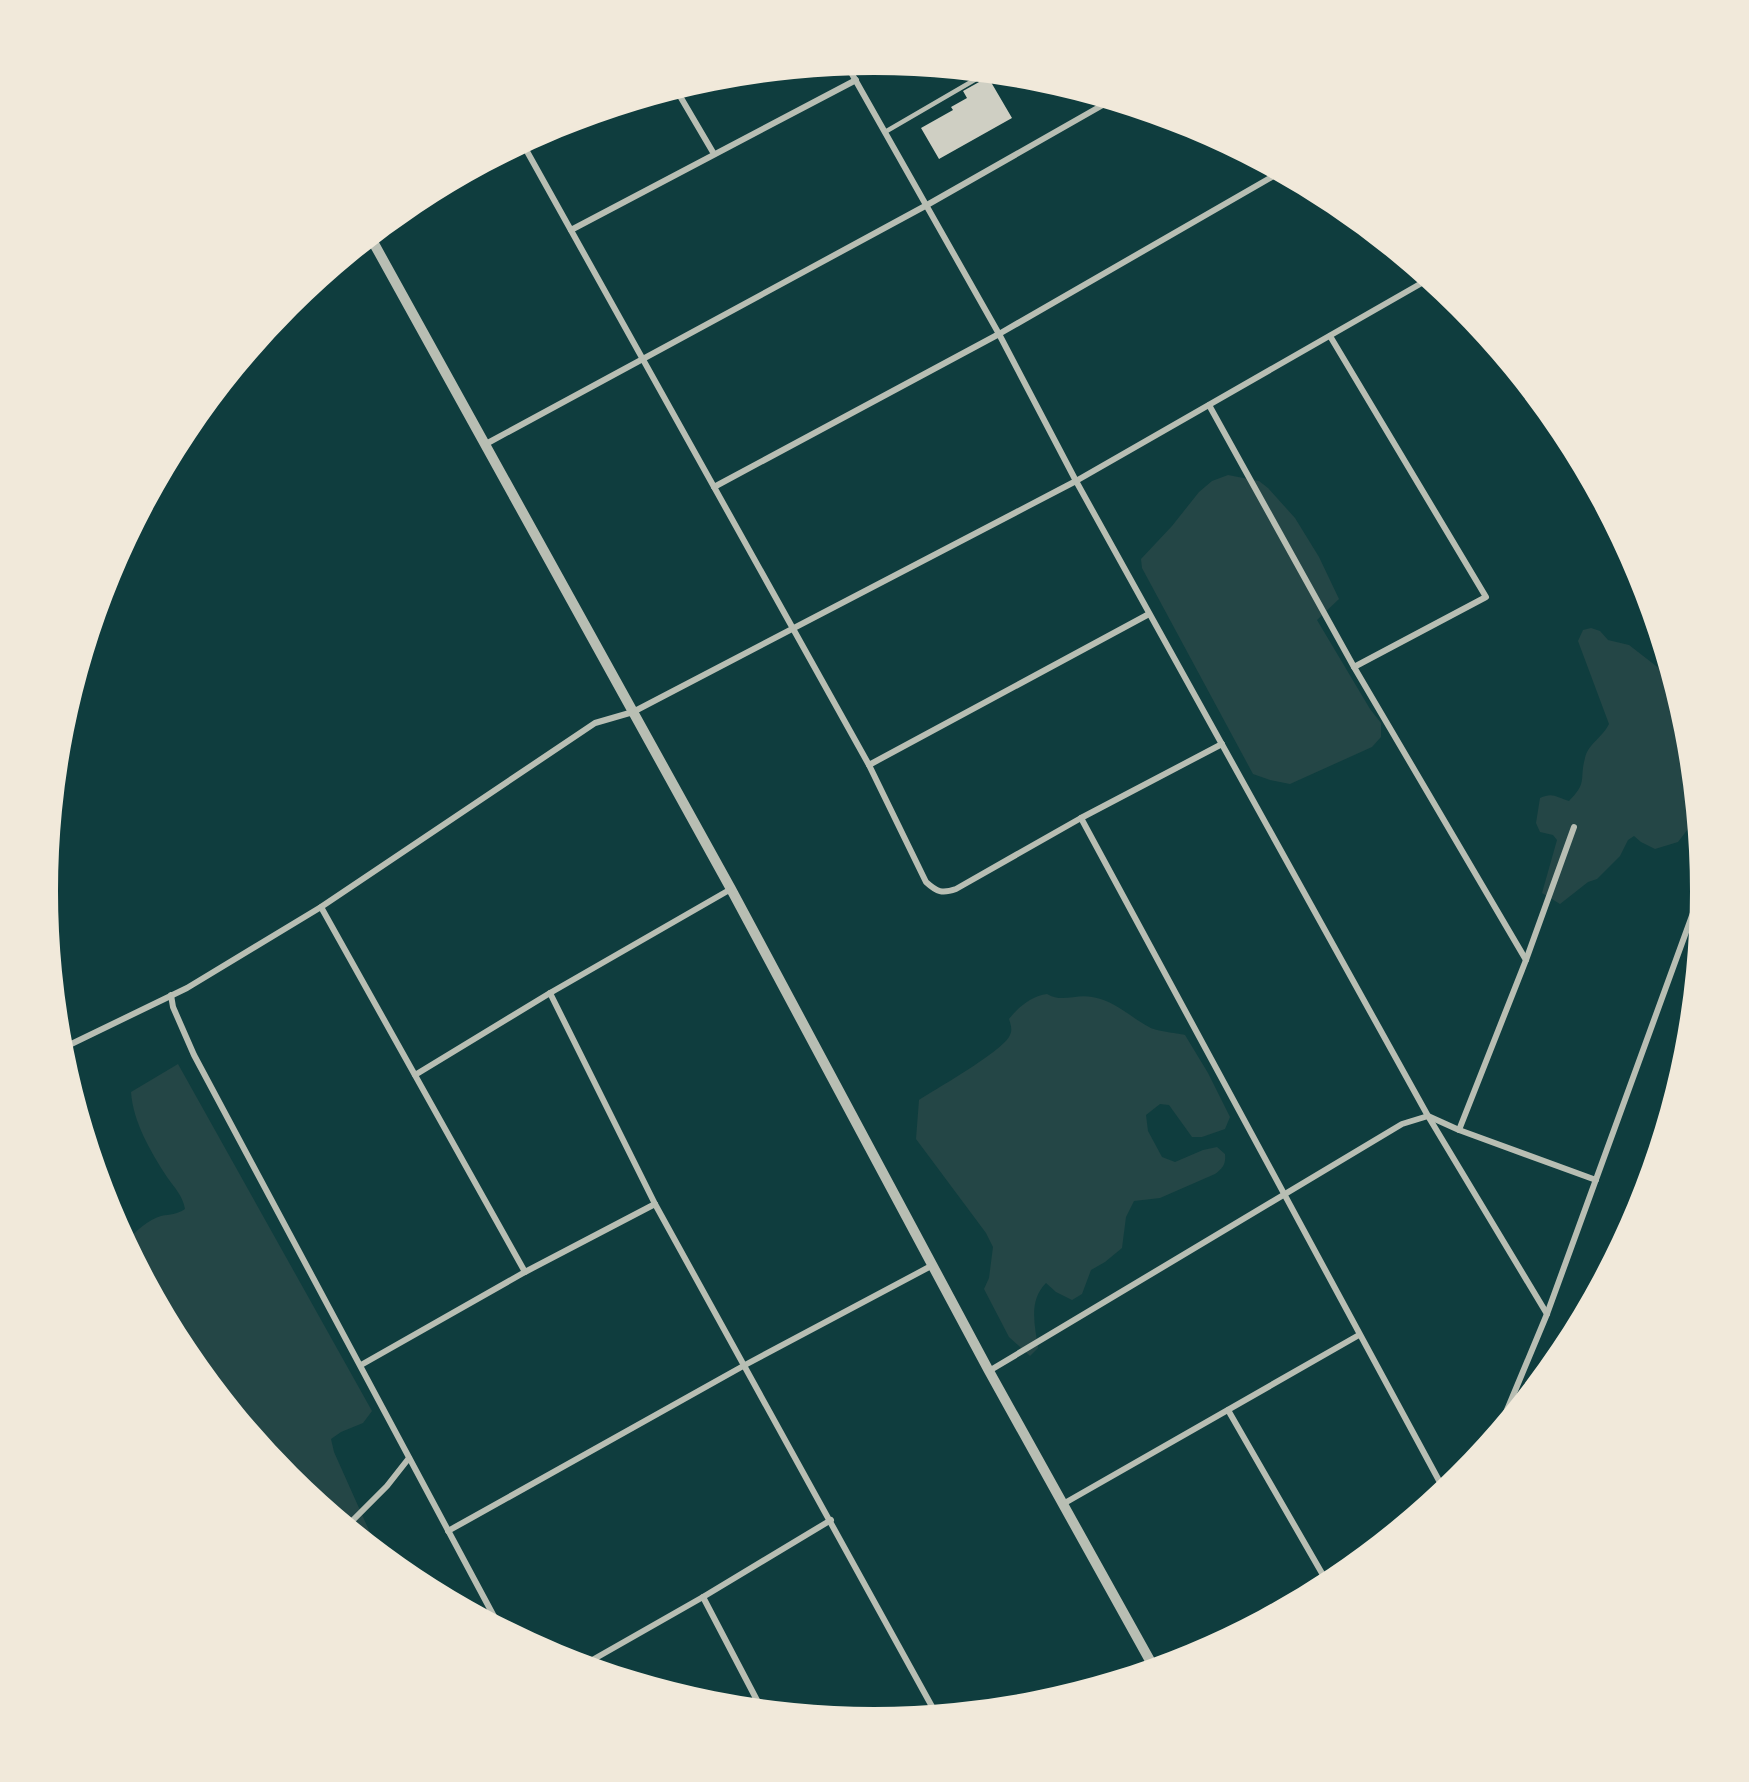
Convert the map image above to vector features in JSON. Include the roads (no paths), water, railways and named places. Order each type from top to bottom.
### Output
[{"type":"street","points":[[853,76],[999,334],[1076,481],[1428,1116],[1547,1314]]},
{"type":"street","points":[[571,230],[856,80]]},
{"type":"street","points":[[682,99],[714,154]]},
{"type":"street","points":[[484,445],[927,205],[1099,107]]},
{"type":"street","points":[[528,153],[869,765],[926,882],[935,890],[944,893],[956,889],[1081,818],[1222,744]]},
{"type":"street","points":[[714,488],[999,334],[1270,178]]},
{"type":"street","points":[[375,246],[731,889],[989,1371],[1148,1660]]},
{"type":"street","points":[[73,1043],[204,978],[321,907],[595,723],[633,712],[1076,481],[1420,284]]},
{"type":"street","points":[[1330,336],[1486,597],[1354,667]]},
{"type":"street","points":[[1209,405],[1354,667],[1526,960]]},
{"type":"street","points":[[869,765],[1149,614]]},
{"type":"street","points":[[1081,818],[1439,1480]]},
{"type":"street","points":[[1459,1130],[1526,960],[1574,827]]},
{"type":"street","points":[[415,1075],[550,993],[731,889]]},
{"type":"street","points":[[321,907],[525,1272]]},
{"type":"street","points":[[1510,1402],[1547,1314],[1689,923]]},
{"type":"street","points":[[550,993],[655,1204],[931,1705]]},
{"type":"street","points":[[171,995],[173,1006],[194,1055],[490,1610]]},
{"type":"street","points":[[989,1371],[1402,1124],[1428,1116],[1459,1130],[1596,1180]]},
{"type":"street","points":[[361,1365],[525,1272],[655,1204]]},
{"type":"street","points":[[448,1531],[745,1365],[933,1265]]},
{"type":"street","points":[[1062,1504],[1359,1335]]},
{"type":"street","points":[[1228,1410],[1322,1573]]},
{"type":"street","points":[[354,1519],[387,1486],[409,1458]]},
{"type":"street","points":[[596,1658],[831,1520]]},
{"type":"street","points":[[703,1597],[756,1698]]},
{"type":"lane","points":[[885,132],[972,81]]}]
